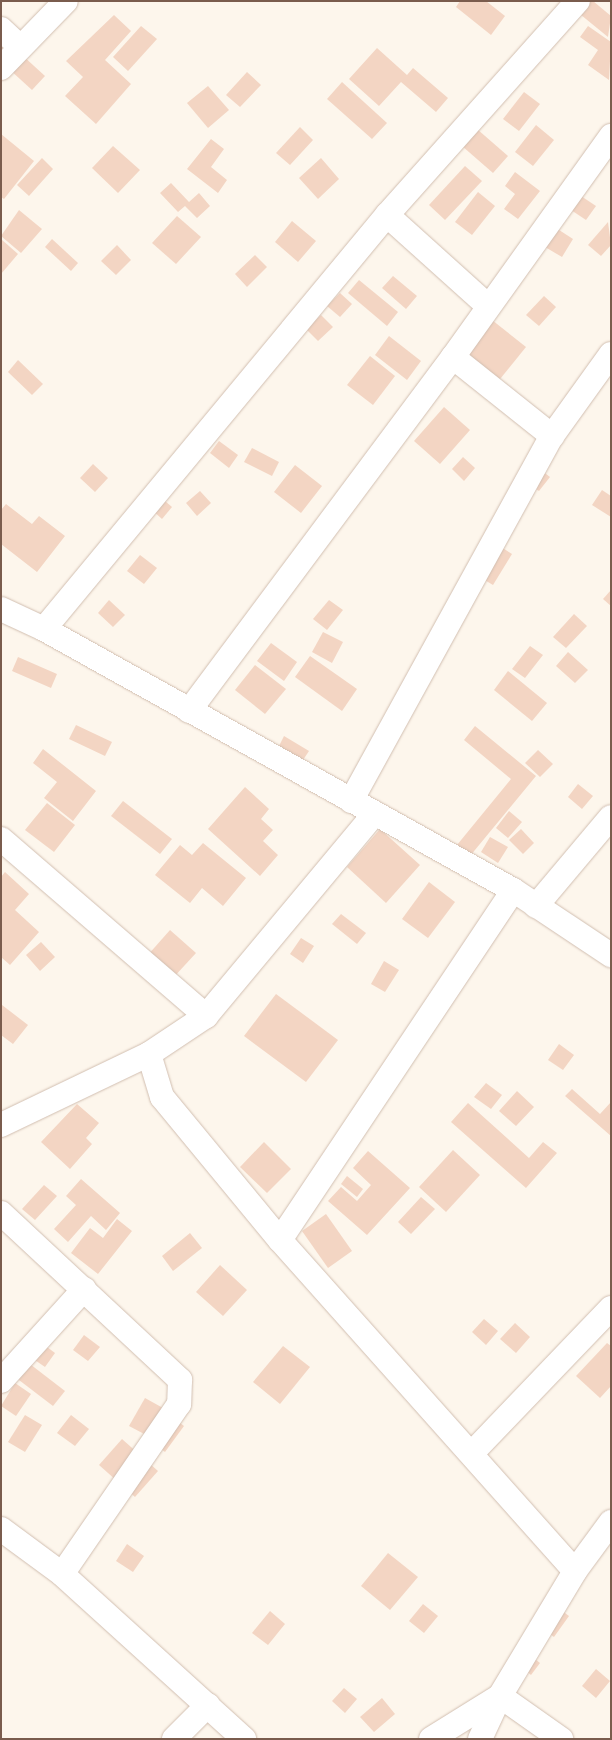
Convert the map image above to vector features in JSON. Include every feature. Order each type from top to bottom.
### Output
[{"type":"street","points":[[1,68],[66,1]]},
{"type":"street","points":[[44,629],[387,215],[578,1]]},
{"type":"street","points":[[1,29],[20,47]]},
{"type":"street","points":[[188,711],[452,357],[487,305],[611,136]]},
{"type":"street","points":[[387,215],[487,305]]},
{"type":"street","points":[[351,801],[552,436],[611,354]]},
{"type":"street","points":[[452,357],[552,436]]},
{"type":"street","points":[[1,609],[44,629],[188,711],[513,890],[611,955]]},
{"type":"street","points":[[1,1125],[149,1054],[206,1016],[375,813]]},
{"type":"street","points":[[536,906],[611,817]]},
{"type":"street","points":[[5,849],[206,1016]]},
{"type":"street","points":[[280,1240],[513,890]]},
{"type":"street","points":[[149,1054],[162,1097],[280,1240],[472,1453],[575,1571]]},
{"type":"street","points":[[1,1212],[180,1380],[179,1404],[62,1574]]},
{"type":"street","points":[[1,1381],[84,1289]]},
{"type":"street","points":[[472,1453],[611,1308]]},
{"type":"street","points":[[480,1739],[500,1696],[575,1571],[611,1522]]},
{"type":"street","points":[[1,1529],[62,1574],[244,1739]]},
{"type":"street","points":[[431,1739],[500,1696]]},
{"type":"street","points":[[500,1696],[561,1739]]},
{"type":"street","points":[[183,1736],[208,1705]]},
{"type":"building","points":[[460,1],[486,1],[505,16],[491,35],[456,7]]},
{"type":"building","points":[[573,1],[593,1],[611,16],[608,37],[570,6]]},
{"type":"building","points":[[114,15],[131,31],[105,60],[131,84],[96,124],[65,96],[83,77],[66,61]]},
{"type":"building","points":[[141,26],[157,39],[128,71],[113,57]]},
{"type":"building","points":[[588,26],[611,42],[609,80],[588,65],[598,50],[580,37]]},
{"type":"building","points":[[377,48],[407,75],[413,68],[448,98],[436,112],[401,82],[379,106],[349,79]]},
{"type":"building","points":[[22,55],[45,76],[32,90],[9,69]]},
{"type":"building","points":[[247,72],[261,85],[240,107],[226,95]]},
{"type":"building","points":[[342,82],[387,123],[372,139],[327,99]]},
{"type":"building","points":[[208,86],[229,110],[208,128],[187,103]]},
{"type":"building","points":[[524,92],[540,104],[519,131],[503,119]]},
{"type":"building","points":[[536,125],[554,140],[533,166],[515,152]]},
{"type":"building","points":[[300,127],[313,140],[290,165],[276,153]]},
{"type":"building","points":[[477,129],[508,156],[493,173],[462,146]]},
{"type":"building","points":[[1,134],[34,161],[4,199],[1,197]]},
{"type":"building","points":[[211,139],[224,149],[211,167],[227,180],[218,193],[187,169]]},
{"type":"building","points":[[113,146],[140,170],[118,193],[92,168]]},
{"type":"building","points":[[42,158],[53,169],[29,196],[17,185]]},
{"type":"building","points":[[321,158],[339,179],[318,199],[299,178]]},
{"type":"building","points":[[465,166],[482,181],[445,220],[429,205]]},
{"type":"building","points":[[515,172],[540,191],[518,219],[504,209],[515,194],[505,186]]},
{"type":"building","points":[[171,183],[189,202],[199,193],[210,206],[197,218],[185,206],[178,212],[160,193]]},
{"type":"building","points":[[478,192],[495,206],[472,235],[455,222]]},
{"type":"building","points":[[581,196],[596,206],[586,220],[571,210]]},
{"type":"building","points":[[19,210],[42,229],[21,253],[1,236]]},
{"type":"building","points":[[177,216],[201,237],[176,264],[152,243]]},
{"type":"building","points":[[292,221],[316,241],[298,262],[275,242]]},
{"type":"building","points":[[608,222],[611,245],[601,256],[588,245]]},
{"type":"building","points":[[556,228],[573,239],[562,257],[545,247]]},
{"type":"building","points":[[1,239],[18,254],[1,274]]},
{"type":"building","points":[[52,239],[78,263],[71,271],[45,247]]},
{"type":"building","points":[[117,245],[131,260],[116,275],[101,261]]},
{"type":"building","points":[[255,255],[267,267],[247,287],[235,274]]},
{"type":"building","points":[[393,276],[417,296],[406,309],[382,288]]},
{"type":"building","points":[[359,280],[398,312],[387,326],[348,293]]},
{"type":"building","points":[[340,293],[352,304],[340,317],[327,306]]},
{"type":"building","points":[[544,296],[556,307],[539,326],[526,315]]},
{"type":"building","points":[[321,315],[333,327],[318,341],[306,329]]},
{"type":"building","points":[[492,320],[526,347],[492,389],[459,362]]},
{"type":"building","points":[[389,336],[421,361],[407,380],[375,355]]},
{"type":"building","points":[[370,356],[395,376],[373,405],[347,385]]},
{"type":"building","points":[[18,360],[43,384],[32,395],[8,372]]},
{"type":"building","points":[[444,407],[470,430],[440,464],[414,441]]},
{"type":"building","points":[[219,441],[238,455],[229,468],[210,453]]},
{"type":"building","points":[[252,448],[279,462],[272,476],[244,462]]},
{"type":"building","points":[[463,457],[475,468],[464,481],[452,469]]},
{"type":"building","points":[[93,464],[108,478],[95,492],[80,478]]},
{"type":"building","points":[[295,465],[322,486],[301,513],[274,492]]},
{"type":"building","points":[[541,470],[550,477],[539,491],[530,485]]},
{"type":"building","points":[[150,488],[172,507],[162,519],[140,499]]},
{"type":"building","points":[[602,490],[611,496],[611,517],[592,505]]},
{"type":"building","points":[[200,491],[211,503],[197,516],[186,503]]},
{"type":"building","points":[[6,504],[32,524],[39,516],[65,536],[37,572],[1,544],[1,510]]},
{"type":"building","points":[[498,545],[512,554],[493,585],[478,576]]},
{"type":"building","points":[[140,555],[157,568],[144,584],[127,571]]},
{"type":"building","points":[[611,590],[611,606],[603,599]]},
{"type":"building","points":[[109,600],[125,615],[113,627],[98,613]]},
{"type":"building","points":[[329,600],[343,610],[327,630],[313,619]]},
{"type":"building","points":[[574,614],[587,626],[566,648],[553,637]]},
{"type":"building","points":[[323,632],[343,642],[332,663],[312,652]]},
{"type":"building","points":[[271,643],[297,662],[284,681],[257,661]]},
{"type":"building","points":[[530,646],[543,655],[525,678],[512,669]]},
{"type":"building","points":[[568,652],[588,670],[575,683],[556,666]]},
{"type":"building","points":[[310,656],[357,689],[342,711],[295,677]]},
{"type":"building","points":[[18,657],[57,674],[51,688],[12,671]]},
{"type":"building","points":[[255,665],[286,689],[265,714],[235,690]]},
{"type":"building","points":[[508,671],[547,703],[532,721],[494,690]]},
{"type":"building","points":[[76,725],[112,742],[105,756],[69,739]]},
{"type":"building","points":[[475,726],[536,776],[470,856],[457,845],[511,779],[464,740]]},
{"type":"building","points":[[284,736],[309,751],[303,760],[279,746]]},
{"type":"building","points":[[43,749],[96,791],[73,821],[44,798],[57,782],[33,763]]},
{"type":"building","points":[[538,750],[553,764],[540,777],[525,763]]},
{"type":"building","points":[[578,784],[593,796],[582,809],[568,797]]},
{"type":"building","points":[[245,787],[269,809],[261,819],[273,830],[263,841],[278,855],[260,876],[208,829]]},
{"type":"building","points":[[123,801],[172,839],[160,854],[111,816]]},
{"type":"building","points":[[47,803],[75,825],[54,852],[25,830]]},
{"type":"building","points":[[509,811],[522,822],[508,838],[496,828]]},
{"type":"building","points":[[380,829],[420,865],[386,903],[347,867]]},
{"type":"building","points":[[521,829],[534,843],[523,854],[509,840]]},
{"type":"building","points":[[490,837],[508,847],[498,863],[481,852]]},
{"type":"building","points":[[203,843],[246,878],[223,906],[202,888],[190,903],[155,875],[180,845],[192,855]]},
{"type":"building","points":[[5,872],[29,894],[15,910],[39,932],[10,965],[1,957],[1,877]]},
{"type":"building","points":[[429,882],[455,902],[428,938],[402,919]]},
{"type":"building","points":[[341,914],[366,933],[357,944],[332,924]]},
{"type":"building","points":[[170,930],[196,953],[173,978],[147,956]]},
{"type":"building","points":[[301,938],[314,946],[303,963],[290,954]]},
{"type":"building","points":[[41,942],[55,957],[40,971],[26,955]]},
{"type":"building","points":[[384,961],[399,970],[385,992],[371,984]]},
{"type":"building","points":[[276,994],[338,1040],[306,1082],[244,1036]]},
{"type":"building","points":[[2,1005],[28,1025],[13,1044],[1,1035]]},
{"type":"building","points":[[559,1044],[574,1055],[563,1070],[548,1060]]},
{"type":"building","points":[[486,1083],[502,1095],[491,1109],[474,1097]]},
{"type":"building","points":[[572,1089],[600,1114],[611,1102],[611,1136],[565,1096]]},
{"type":"building","points":[[517,1091],[534,1107],[516,1126],[499,1111]]},
{"type":"building","points":[[468,1103],[529,1158],[543,1142],[557,1153],[526,1188],[451,1122]]},
{"type":"building","points":[[77,1104],[99,1123],[86,1138],[92,1144],[70,1169],[41,1142]]},
{"type":"building","points":[[264,1142],[291,1169],[267,1193],[240,1167]]},
{"type":"building","points":[[453,1150],[480,1175],[446,1212],[419,1187]]},
{"type":"building","points":[[368,1151],[410,1188],[367,1235],[328,1201],[341,1187],[357,1201],[371,1185],[353,1168]]},
{"type":"building","points":[[347,1176],[363,1189],[357,1197],[341,1184]]},
{"type":"building","points":[[81,1179],[120,1213],[106,1230],[91,1216],[68,1242],[54,1229],[76,1205],[66,1196]]},
{"type":"building","points":[[44,1185],[57,1196],[35,1220],[22,1209]]},
{"type":"building","points":[[421,1197],[435,1209],[411,1234],[398,1222]]},
{"type":"building","points":[[326,1214],[352,1251],[328,1268],[302,1231]]},
{"type":"building","points":[[117,1219],[132,1231],[98,1274],[71,1253],[90,1228],[103,1238]]},
{"type":"building","points":[[190,1233],[202,1248],[173,1271],[162,1256]]},
{"type":"building","points":[[220,1265],[247,1290],[223,1316],[196,1292]]},
{"type":"building","points":[[484,1319],[498,1331],[486,1345],[472,1332]]},
{"type":"building","points":[[515,1323],[530,1337],[516,1353],[500,1339]]},
{"type":"building","points":[[84,1335],[100,1347],[88,1361],[73,1350]]},
{"type":"building","points":[[39,1341],[55,1353],[45,1367],[29,1356]]},
{"type":"building","points":[[607,1343],[611,1346],[611,1386],[600,1398],[576,1376]]},
{"type":"building","points":[[283,1346],[310,1367],[280,1404],[253,1382]]},
{"type":"building","points":[[26,1361],[65,1391],[53,1406],[15,1377]]},
{"type":"building","points":[[15,1383],[31,1394],[16,1416],[1,1406]]},
{"type":"building","points":[[145,1398],[163,1408],[148,1436],[129,1426]]},
{"type":"building","points":[[167,1413],[184,1426],[165,1452],[148,1439]]},
{"type":"building","points":[[25,1415],[42,1425],[25,1452],[8,1442]]},
{"type":"building","points":[[71,1415],[89,1429],[75,1446],[57,1433]]},
{"type":"building","points":[[122,1439],[158,1471],[135,1497],[99,1465]]},
{"type":"building","points":[[127,1544],[144,1556],[133,1572],[116,1561]]},
{"type":"building","points":[[388,1553],[418,1577],[390,1610],[361,1586]]},
{"type":"building","points":[[423,1604],[438,1616],[424,1633],[409,1621]]},
{"type":"building","points":[[554,1605],[569,1616],[554,1637],[539,1626]]},
{"type":"building","points":[[270,1611],[285,1624],[268,1645],[252,1633]]},
{"type":"building","points":[[526,1652],[540,1663],[531,1675],[517,1663]]},
{"type":"building","points":[[596,1669],[610,1681],[596,1698],[582,1686]]},
{"type":"building","points":[[344,1688],[357,1699],[345,1713],[332,1701]]},
{"type":"building","points":[[382,1698],[395,1714],[374,1732],[360,1717]]}]
